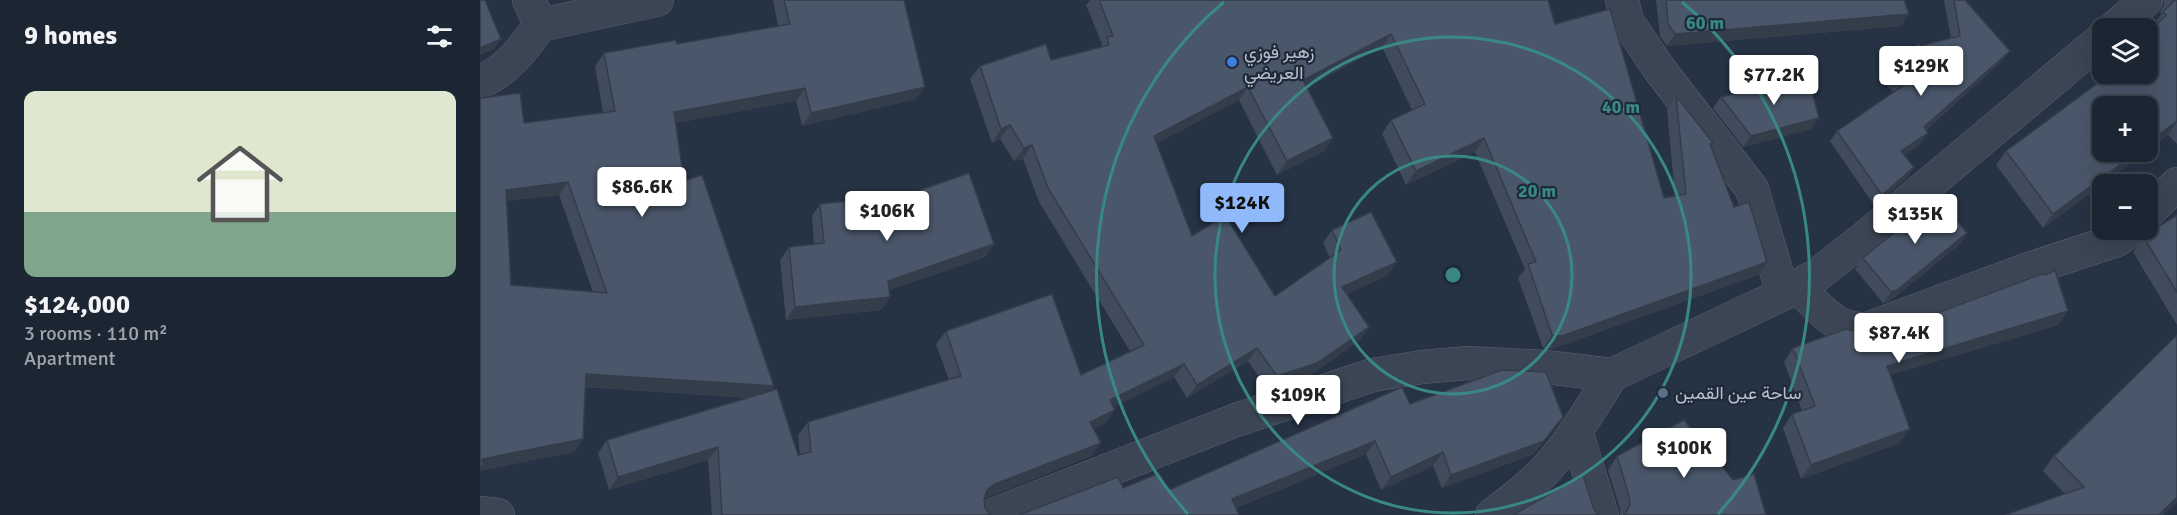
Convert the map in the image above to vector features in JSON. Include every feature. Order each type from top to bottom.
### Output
[{"type":"street","points":[[480,82],[488,79],[522,51],[535,12],[657,0]]},
{"type":"street","points":[[1622,0],[1627,21],[1640,40],[1752,189],[1791,291],[1839,326],[1854,330],[1867,329],[2026,270],[2117,240]]},
{"type":"street","points":[[2125,18],[2146,0]]},
{"type":"street","points":[[993,515],[1236,420],[1373,375],[1468,363],[1546,367],[1612,375],[1791,291],[1839,259],[2092,47]]},
{"type":"street","points":[[2158,202],[2177,184]]},
{"type":"street","points":[[1492,515],[1520,494],[1548,467],[1576,431],[1612,375]]},
{"type":"street","points":[[1576,431],[1602,515]]},
{"type":"street","points":[[480,513],[498,515]]},
{"type":"building","points":[[480,0],[485,0],[501,39],[480,48]]},
{"type":"building","points":[[784,0],[904,0],[925,87],[811,113],[805,88],[674,112],[684,181],[702,175],[774,386],[586,374],[583,439],[482,459],[483,466],[480,467],[480,98],[520,93],[524,123],[615,111],[604,53],[676,40],[677,44],[790,24]],"holes":[[[568,182],[607,293],[511,285],[506,190]]]},
{"type":"building","points":[[1099,0],[1548,0],[1555,24],[1610,9],[1664,198],[1686,194],[1676,96],[1713,143],[1710,144],[1734,207],[1749,202],[1767,262],[1562,336],[1552,335],[1528,264],[1536,262],[1484,138],[1416,171],[1391,120],[1425,104],[1391,34],[1303,80],[1333,138],[1287,161],[1248,87],[1154,136],[1192,236],[1225,215],[1275,296],[1341,250],[1332,230],[1371,212],[1397,262],[1342,287],[1369,327],[1317,363],[1277,376],[1257,348],[1197,385],[1184,364],[1110,400],[1115,410],[1090,422],[1101,443],[995,484],[987,490],[984,499],[985,508],[990,515],[722,515],[718,447],[618,477],[607,440],[777,389],[798,455],[811,452],[808,422],[961,376],[946,331],[1052,294],[1081,375],[1144,345],[1048,188],[1032,145],[1024,148],[1010,125],[1001,129],[980,66],[1046,44],[1051,60],[1109,45],[1107,37],[1113,36]]},
{"type":"building","points":[[1666,0],[1904,0],[1909,14],[1675,34],[1668,24]]},
{"type":"building","points":[[1954,0],[1965,0],[2010,51],[1924,127],[1928,133],[1901,151],[1914,167],[1882,195],[1837,131],[1904,85],[1890,69],[1919,43],[1920,46],[1960,36]]},
{"type":"building","points":[[2177,0],[2177,121],[2158,135],[2158,96],[2092,96],[2092,162],[2123,162],[2107,174],[2092,174],[2092,185],[2053,214],[2006,151],[2096,84],[2158,84],[2158,23],[2166,15],[2163,12]]},
{"type":"building","points":[[1808,75],[1819,118],[1751,136],[1721,97]]},
{"type":"building","points":[[969,173],[994,244],[888,281],[890,297],[795,307],[789,247],[824,243],[820,204],[909,194]]},
{"type":"building","points":[[1938,196],[1967,233],[1897,290],[1891,292],[1863,258]]},
{"type":"building","points":[[2177,215],[2177,292],[2145,240],[2158,240],[2158,227]]},
{"type":"building","points":[[2055,270],[2068,311],[1887,366],[1910,429],[1811,465],[1792,414],[1815,406],[1793,348],[1846,329],[1864,333],[1883,333]]},
{"type":"building","points":[[2177,335],[2177,497],[2159,515],[2005,515],[2084,487],[2054,456]]},
{"type":"building","points":[[1502,370],[1546,372],[1563,417],[1544,441],[1451,475],[1443,452],[1391,477],[1375,441],[1232,499],[1239,515],[1019,515],[1118,477],[1123,488],[1159,473],[1169,490],[1402,387],[1410,404]]},
{"type":"building","points":[[1684,420],[1733,480],[1754,474],[1766,515],[1624,515],[1630,505],[1629,496],[1617,456]]},
{"type":"building","points":[[1583,475],[1593,507],[1598,515],[1513,515]]},
{"type":"place","name":"زهير فوزي العريضي","points":[[1232,62]]},
{"type":"place","name":"ساحة عين القمين","points":[[1663,393]]}]
